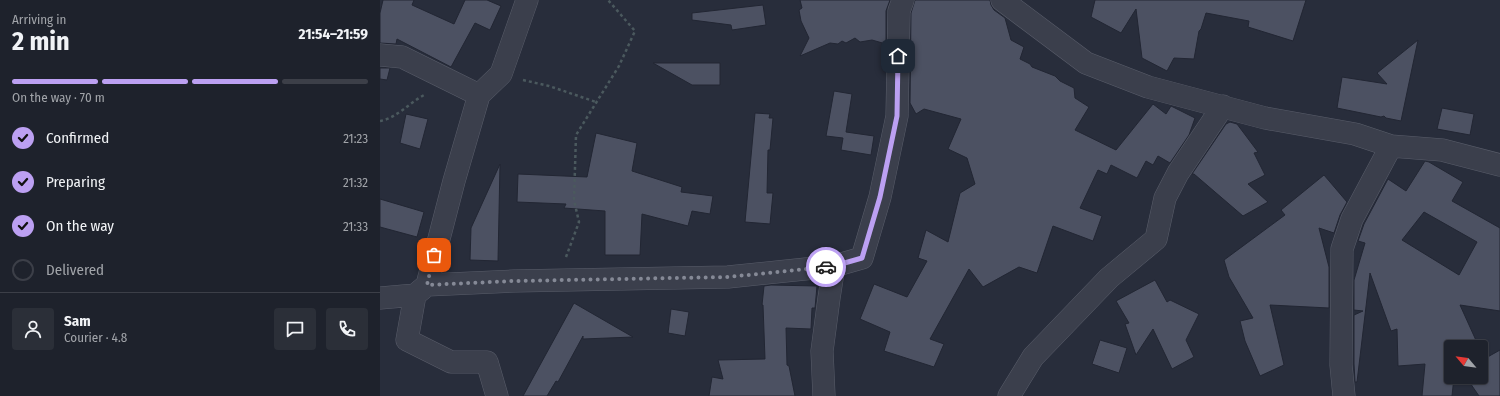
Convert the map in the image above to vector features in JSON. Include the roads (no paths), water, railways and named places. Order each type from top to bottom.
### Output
[{"type":"street","points":[[497,396],[487,362],[451,362],[407,340],[480,95],[501,74],[527,0]]},
{"type":"street","points":[[380,298],[421,290],[514,281],[728,277],[834,266],[862,258],[880,197],[897,116],[899,11],[903,0]]},
{"type":"street","points":[[1002,0],[1086,63],[1148,86],[1265,118],[1355,134],[1391,146],[1442,150],[1500,165]]},
{"type":"street","points":[[380,55],[402,57],[480,95]]},
{"type":"street","points":[[1009,396],[1033,356],[1109,278],[1156,239],[1165,198],[1178,173],[1223,106]]},
{"type":"street","points":[[1344,396],[1341,365],[1342,249],[1352,219],[1391,146]]},
{"type":"street","points":[[824,396],[822,351],[834,266]]}]
